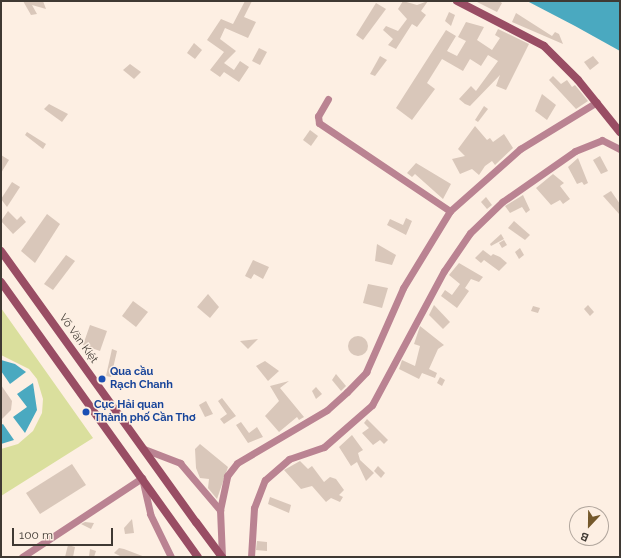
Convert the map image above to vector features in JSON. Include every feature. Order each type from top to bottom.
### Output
[{"type":"main road","points":[[457,1],[544,46],[598,104],[619,131]]},
{"type":"main road","name":"Võ Văn Kiệt","points":[[1,251],[222,557]]},
{"type":"main road","points":[[1,282],[198,557]]},
{"type":"street","points":[[328,99],[318,116],[318,123],[450,211]]},
{"type":"street","points":[[222,557],[220,510],[227,476],[237,463],[326,410],[366,372],[403,288],[450,211],[520,149],[598,104]]},
{"type":"street","points":[[251,557],[254,508],[265,480],[288,460],[324,447],[372,405],[444,271],[470,233],[502,202],[575,151],[602,140],[620,149]]},
{"type":"street","points":[[144,449],[180,463],[220,510]]},
{"type":"street","points":[[22,557],[142,478],[150,514],[171,557]]},
{"type":"green space","points":[[1,308],[93,438],[1,496],[1,449],[18,444],[33,431],[42,413],[43,399],[37,379],[29,369],[1,355]]},
{"type":"water","points":[[527,1],[620,1],[620,51],[575,26]]},
{"type":"water","points":[[1,360],[15,364],[26,372],[10,384],[1,371]]},
{"type":"water","points":[[33,383],[37,410],[25,433],[13,417],[27,407],[17,394]]},
{"type":"water","points":[[3,424],[14,440],[1,444],[1,425]]},
{"type":"building","points":[[23,1],[43,1],[46,9],[32,5],[37,14],[31,15]]},
{"type":"building","points":[[245,1],[252,1],[244,17],[256,22],[248,38],[225,28],[220,39],[236,51],[224,63],[234,70],[240,61],[249,67],[239,82],[224,72],[220,77],[210,70],[224,52],[207,40],[221,19],[233,24]]},
{"type":"building","points":[[403,1],[417,5],[428,1],[421,11],[426,15],[417,27],[412,24],[396,49],[388,45],[393,39],[383,30],[386,26],[398,31],[407,19],[398,9]]},
{"type":"building","points":[[475,1],[499,1],[502,3],[497,12]]},
{"type":"building","points":[[376,3],[386,9],[363,40],[356,35]]},
{"type":"building","points":[[449,12],[455,15],[451,26],[445,21]]},
{"type":"building","points":[[516,13],[552,36],[555,32],[559,34],[563,44],[512,22]]},
{"type":"building","points":[[466,22],[484,27],[477,40],[492,50],[500,38],[495,35],[498,29],[529,44],[506,90],[496,86],[500,75],[470,106],[465,104],[459,99],[471,86],[476,91],[498,61],[488,55],[481,66],[470,59],[463,71],[442,59],[427,83],[435,89],[412,120],[396,108],[446,30],[456,36],[447,51],[457,56],[466,41],[458,37]]},
{"type":"building","points":[[194,43],[202,50],[195,59],[187,53]]},
{"type":"building","points":[[259,48],[267,52],[260,65],[252,61]]},
{"type":"building","points":[[380,56],[387,60],[375,76],[370,74]]},
{"type":"building","points":[[593,56],[599,63],[590,70],[584,62]]},
{"type":"building","points":[[130,64],[141,72],[134,79],[123,70]]},
{"type":"building","points":[[553,76],[561,84],[567,80],[572,87],[575,85],[588,101],[576,109],[549,80]]},
{"type":"building","points":[[542,94],[556,105],[547,120],[535,111]]},
{"type":"building","points":[[49,104],[68,114],[62,122],[44,109]]},
{"type":"building","points":[[484,106],[488,109],[478,122],[475,120]]},
{"type":"building","points":[[475,126],[487,140],[490,138],[493,142],[504,134],[513,148],[495,165],[492,161],[485,166],[479,175],[472,169],[460,174],[452,159],[465,156],[458,149]]},
{"type":"building","points":[[310,130],[318,136],[311,146],[303,140]]},
{"type":"building","points":[[27,132],[46,144],[43,149],[25,135]]},
{"type":"building","points":[[1,155],[9,160],[1,173]]},
{"type":"building","points":[[600,156],[608,171],[601,174],[593,160]]},
{"type":"building","points":[[578,158],[588,183],[584,185],[582,182],[577,184],[568,167]]},
{"type":"building","points":[[416,163],[451,184],[443,199],[415,174],[412,177],[407,173]]},
{"type":"building","points":[[553,174],[564,183],[560,186],[570,199],[563,204],[560,200],[551,205],[536,188]]},
{"type":"building","points":[[12,182],[20,187],[7,207],[1,199]]},
{"type":"building","points":[[611,191],[620,204],[620,215],[603,196]]},
{"type":"building","points":[[523,195],[530,210],[526,213],[522,207],[510,213],[505,206]]},
{"type":"building","points":[[486,197],[492,205],[487,209],[481,202]]},
{"type":"building","points":[[8,211],[17,220],[21,216],[26,222],[13,234],[1,221]]},
{"type":"building","points":[[47,214],[60,224],[35,263],[21,251]]},
{"type":"building","points":[[406,218],[412,221],[406,235],[387,225],[390,219],[403,225]]},
{"type":"building","points":[[514,221],[530,235],[525,240],[508,228]]},
{"type":"building","points":[[501,234],[504,239],[491,246],[490,244]]},
{"type":"building","points":[[504,240],[507,245],[502,248],[499,243]]},
{"type":"building","points":[[377,244],[396,255],[392,265],[375,261]]},
{"type":"building","points":[[520,248],[524,255],[519,259],[515,252]]},
{"type":"building","points":[[483,250],[491,256],[493,254],[500,257],[507,263],[499,271],[484,260],[481,263],[475,258]]},
{"type":"building","points":[[66,255],[75,261],[53,290],[44,284]]},
{"type":"building","points":[[253,260],[269,267],[263,279],[254,274],[251,279],[245,276]]},
{"type":"building","points":[[459,263],[483,277],[479,282],[471,279],[465,288],[469,291],[457,308],[441,296],[445,290],[452,295],[460,284],[449,275]]},
{"type":"building","points":[[368,284],[388,288],[382,308],[363,303]]},
{"type":"building","points":[[208,294],[219,307],[210,318],[197,307]]},
{"type":"building","points":[[133,301],[148,312],[136,327],[122,316]]},
{"type":"building","points":[[434,305],[450,322],[443,329],[429,315]]},
{"type":"building","points":[[588,305],[594,312],[590,316],[584,309]]},
{"type":"building","points":[[533,306],[540,308],[538,313],[531,311]]},
{"type":"building","points":[[90,325],[107,331],[100,351],[83,345]]},
{"type":"building","points":[[420,326],[444,345],[438,349],[429,369],[437,373],[435,378],[422,373],[419,379],[399,369],[402,360],[415,366],[420,346],[414,344]]},
{"type":"building","points":[[354,336],[362,336],[368,342],[368,350],[362,356],[354,356],[348,350],[348,342]]},
{"type":"building","points":[[258,339],[248,349],[240,341]]},
{"type":"building","points":[[112,349],[117,351],[111,377],[106,376]]},
{"type":"building","points":[[265,361],[279,371],[268,381],[256,366]]},
{"type":"building","points":[[336,374],[346,386],[341,391],[332,380]]},
{"type":"building","points":[[440,377],[445,380],[442,386],[437,383]]},
{"type":"building","points":[[289,381],[280,388],[304,417],[299,420],[297,417],[279,432],[265,416],[279,401],[270,386]]},
{"type":"building","points":[[1,385],[12,401],[11,410],[1,420]]},
{"type":"building","points":[[316,387],[322,394],[316,399],[312,391]]},
{"type":"building","points":[[222,398],[236,416],[224,424],[220,419],[227,414],[218,401]]},
{"type":"building","points":[[206,401],[213,414],[205,417],[199,405]]},
{"type":"building","points":[[367,419],[388,440],[384,444],[380,440],[373,445],[362,433],[369,428],[364,423]]},
{"type":"building","points":[[241,422],[249,433],[257,427],[263,437],[248,443],[236,425]]},
{"type":"building","points":[[352,435],[363,450],[358,453],[360,460],[374,473],[366,481],[357,462],[351,466],[339,447]]},
{"type":"building","points":[[200,444],[228,467],[217,499],[208,488],[209,479],[200,478],[196,468],[195,449]]},
{"type":"building","points":[[300,461],[308,469],[312,466],[324,482],[330,477],[336,479],[344,490],[339,495],[343,497],[340,502],[331,498],[326,502],[312,486],[301,489],[284,470]]},
{"type":"building","points":[[72,464],[86,485],[40,514],[26,493]]},
{"type":"building","points":[[378,466],[385,473],[381,478],[374,471]]},
{"type":"building","points":[[270,497],[291,505],[289,513],[268,504]]},
{"type":"building","points":[[132,519],[134,533],[125,534],[124,528]]},
{"type":"building","points":[[85,522],[94,523],[91,529],[81,524]]},
{"type":"building","points":[[257,541],[267,542],[267,551],[256,550]]},
{"type":"building","points":[[68,545],[75,547],[73,557],[65,557]]},
{"type":"building","points":[[119,548],[145,557],[122,557],[114,553]]},
{"type":"building","points":[[90,549],[96,551],[94,557],[89,557]]},
{"type":"place","name":"Qua cầu Rạch Chanh","points":[[102,379]]},
{"type":"place","name":"Cục Hải quan Thành phố Cần Thơ","points":[[86,412]]}]
